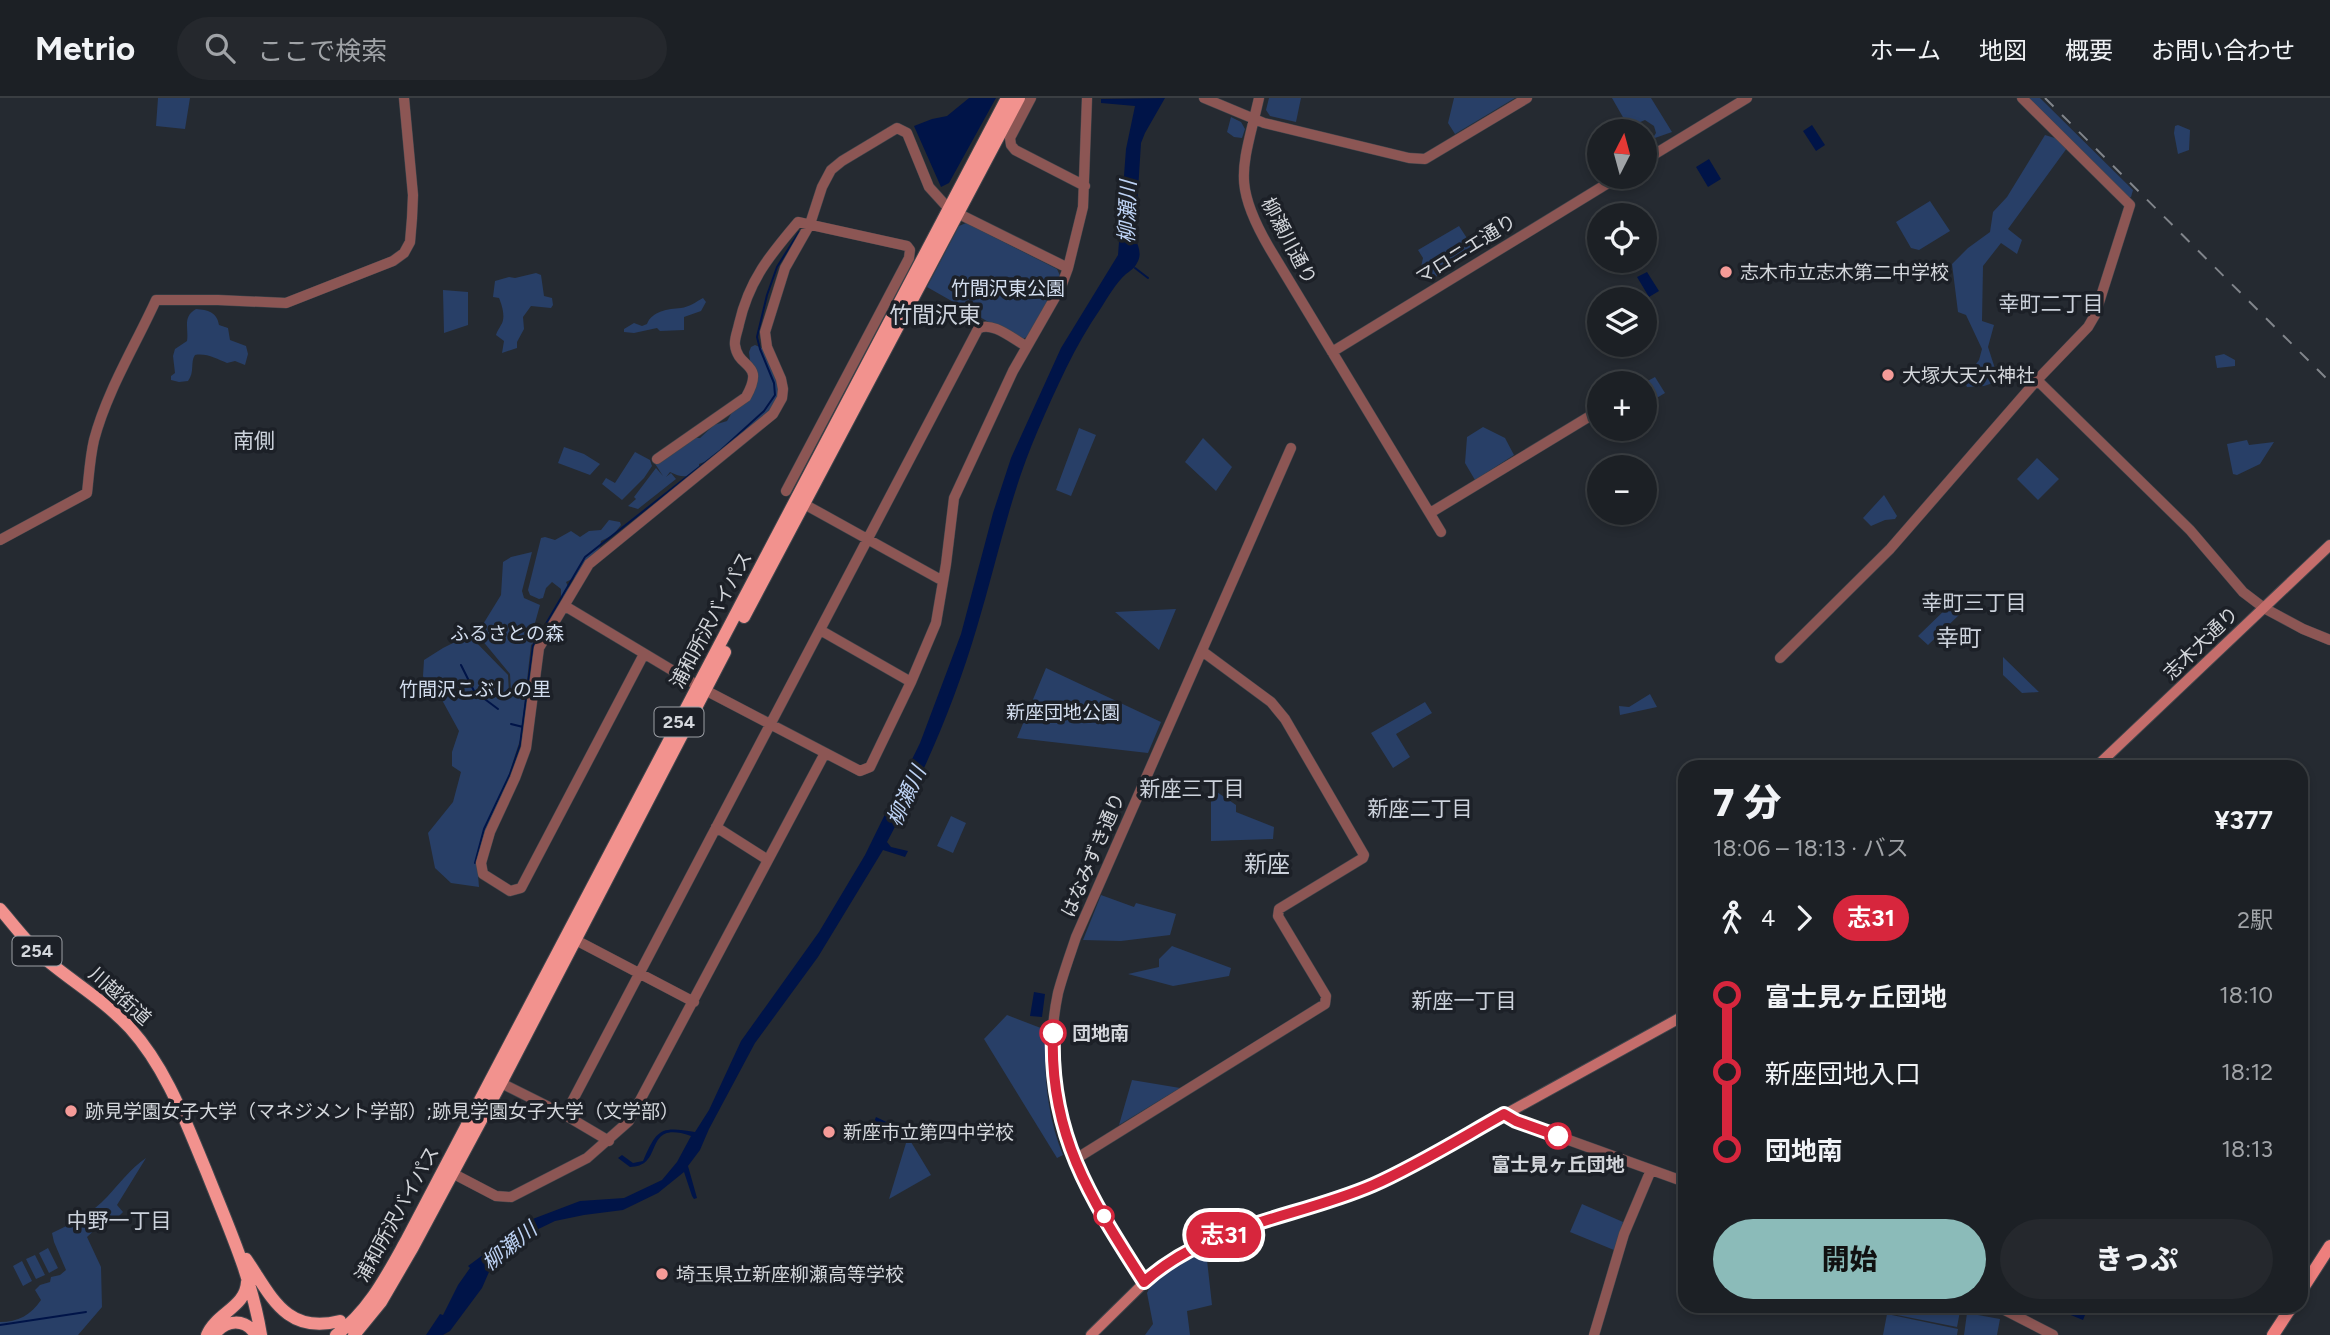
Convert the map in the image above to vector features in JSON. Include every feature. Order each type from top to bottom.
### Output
[{"type":"highway","name":"浦和所沢バイパス","points":[[701,688],[804,504],[954,211],[1007,98]]},
{"type":"highway","name":"浦和所沢バイパス","points":[[336,1335],[369,1303],[394,1263],[571,937],[954,211],[1019,98]]},
{"type":"highway","name":"川越街道","points":[[0,909],[30,944],[114,1012],[143,1044],[159,1067],[240,1250],[257,1298],[261,1335]]},
{"type":"highway","name":"浦和所沢バイパス","points":[[354,1335],[382,1302],[413,1247],[501,1083],[571,937]]},
{"type":"highway","name":"254","points":[[362,1335],[392,1293],[413,1247]]},
{"type":"highway","name":"川越街道","points":[[240,1250],[261,1335]]},
{"type":"highway","points":[[240,1250],[289,1323],[309,1330],[324,1329],[340,1321]]},
{"type":"highway","points":[[324,1335],[355,1307],[394,1263]]},
{"type":"highway","points":[[207,1335],[212,1325],[243,1299],[248,1278]]},
{"type":"highway","points":[[214,1335],[223,1325],[233,1322],[247,1325],[261,1335]]},
{"type":"main road","name":"志木大通り","points":[[2103,760],[2330,545]]},
{"type":"main road","points":[[1091,1335],[1144,1282],[1175,1259],[1205,1243],[1243,1228],[1373,1185],[1678,1019]]},
{"type":"main road","points":[[2308,1280],[2330,1246]]},
{"type":"main road","points":[[2273,1335],[2287,1313]]},
{"type":"street","points":[[0,540],[87,493],[90,458],[100,424],[156,300],[286,303],[393,261],[404,253],[410,242],[413,195],[404,98]]},
{"type":"street","points":[[1031,98],[1010,138],[1011,145],[1015,150],[1085,186]]},
{"type":"street","points":[[565,606],[701,688],[860,771],[868,769],[882,745],[936,623],[954,498],[1026,346],[1061,287],[1069,268],[1082,216],[1087,98]]},
{"type":"street","points":[[1204,98],[1254,119],[1409,158],[1425,159],[1527,98]]},
{"type":"street","name":"柳瀬川通り","points":[[1259,98],[1242,177],[1249,210],[1441,532]]},
{"type":"street","points":[[1657,153],[1747,98]]},
{"type":"street","points":[[1780,658],[1890,549],[2095,315],[2130,205],[2022,98]]},
{"type":"street","points":[[644,654],[521,887],[510,891],[483,874],[481,863],[490,832],[526,748],[539,648],[589,564],[773,414],[779,405],[783,389],[766,348],[766,323],[785,268],[810,224],[822,187],[831,170],[897,128],[907,133],[929,187],[954,211],[1069,268]]},
{"type":"street","name":"マロニエ通り","points":[[1332,352],[1598,189]]},
{"type":"street","points":[[657,459],[746,397],[754,374],[738,353],[735,343],[747,296],[764,264],[798,222],[907,246],[910,250],[909,258],[786,492]]},
{"type":"street","points":[[565,1115],[979,328],[990,326],[1026,346]]},
{"type":"street","points":[[2037,380],[2190,530],[2243,592],[2268,604],[2302,629],[2330,640]]},
{"type":"street","points":[[1430,513],[1587,418]]},
{"type":"street","name":"はなみずき通り","points":[[1144,1282],[1094,1200],[1074,1160],[1061,1121],[1054,1078],[1054,1030],[1062,979],[1076,937],[1291,448]]},
{"type":"street","points":[[804,504],[943,581]]},
{"type":"street","points":[[820,630],[911,681]]},
{"type":"street","points":[[1074,1160],[1325,1004],[1326,996],[1278,916],[1279,909],[1364,855],[1284,719],[1271,702],[1202,650]]},
{"type":"street","points":[[452,1173],[496,1196],[506,1198],[587,1158],[609,1141],[634,1115],[825,753]]},
{"type":"street","points":[[716,827],[768,860]]},
{"type":"street","points":[[571,937],[694,1002]]},
{"type":"street","points":[[501,1083],[609,1141]]},
{"type":"street","points":[[1504,1114],[1516,1121],[1678,1180]]},
{"type":"street","points":[[1594,1335],[1624,1234],[1650,1170]]},
{"type":"street","points":[[2011,1313],[2053,1335]]},
{"type":"green space","points":[[158,98],[190,98],[185,129],[156,126]]},
{"type":"green space","points":[[1269,98],[1301,98],[1296,122],[1270,116],[1266,110]]},
{"type":"green space","points":[[1454,98],[1515,98],[1455,134],[1448,123]]},
{"type":"green space","points":[[1612,98],[1651,98],[1672,132],[1657,137],[1657,119],[1624,119]]},
{"type":"green space","points":[[2029,98],[2040,98],[2133,190],[2131,197],[2128,197]]},
{"type":"green space","points":[[1231,117],[1241,122],[1245,129],[1242,138],[1227,132]]},
{"type":"green space","points":[[2175,126],[2190,130],[2189,150],[2178,154],[2174,133]]},
{"type":"green space","points":[[2045,135],[2058,139],[2067,148],[2008,229],[2022,240],[2017,254],[2001,243],[1983,266],[1982,321],[1994,325],[1988,347],[1999,381],[1984,386],[1967,387],[1964,380],[1979,360],[1982,349],[1966,315],[1958,312],[1952,264],[1990,232],[1993,212],[2007,197]]},
{"type":"green space","points":[[1930,201],[1950,231],[1919,250],[1911,248],[1896,222]]},
{"type":"green space","name":"竹間沢東公園","points":[[966,223],[1057,269],[1061,278],[1027,337],[1020,340],[927,287],[959,226]]},
{"type":"green space","points":[[1459,226],[1476,252],[1432,279],[1421,267],[1423,258],[1418,250]]},
{"type":"green space","points":[[536,273],[541,275],[544,296],[552,298],[553,305],[551,308],[531,306],[523,317],[524,329],[517,348],[502,353],[504,341],[496,335],[503,312],[499,298],[493,297],[495,281]]},
{"type":"green space","points":[[443,290],[468,292],[468,325],[444,333]]},
{"type":"green space","points":[[703,298],[706,302],[701,311],[684,317],[684,330],[660,331],[657,328],[634,333],[624,332],[624,329],[634,323],[642,326],[647,324],[657,313],[687,307]]},
{"type":"green space","points":[[196,309],[214,314],[219,325],[228,328],[230,340],[246,346],[248,354],[245,365],[195,355],[188,381],[171,380],[175,373],[175,349],[187,341],[188,319]]},
{"type":"green space","points":[[755,345],[764,349],[779,382],[779,394],[773,410],[712,459],[699,464],[699,470],[695,473],[685,476],[670,472],[666,477],[671,473],[676,479],[638,509],[628,506],[636,499],[634,497],[656,468],[663,476],[652,459],[654,455],[691,438],[700,438],[714,425],[727,421],[755,372],[749,352]]},
{"type":"green space","points":[[2224,354],[2235,360],[2235,366],[2217,368],[2215,356]]},
{"type":"green space","points":[[1657,380],[1665,393],[1657,398]]},
{"type":"green space","points":[[1483,427],[1505,438],[1514,455],[1475,480],[1465,463],[1467,437]]},
{"type":"green space","points":[[1079,428],[1096,435],[1071,496],[1056,490]]},
{"type":"green space","points":[[1203,438],[1232,467],[1216,491],[1185,462]]},
{"type":"green space","points":[[2247,440],[2249,445],[2274,442],[2260,464],[2237,475],[2233,474],[2227,444]]},
{"type":"green space","points":[[564,447],[584,454],[600,464],[590,475],[558,463]]},
{"type":"green space","points":[[635,452],[650,460],[652,466],[622,500],[602,484],[606,478],[615,483]]},
{"type":"green space","points":[[2037,458],[2059,479],[2038,500],[2017,479]]},
{"type":"green space","points":[[1884,495],[1897,516],[1871,526],[1863,518]]},
{"type":"green space","points":[[609,520],[620,522],[621,525],[613,535],[601,541],[600,547],[578,576],[566,582],[570,591],[564,598],[561,596],[561,589],[552,582],[546,588],[543,598],[530,595],[528,590],[541,538],[555,540],[571,531],[580,537],[589,531],[601,530]]},
{"type":"green space","name":"ふるさとの森","points":[[532,552],[522,591],[524,598],[540,605],[533,630],[536,640],[531,645],[525,698],[511,692],[510,674],[477,634],[501,595],[503,562],[511,557]]},
{"type":"green space","points":[[1950,605],[1960,614],[1928,645],[1918,636]]},
{"type":"green space","points":[[1176,609],[1159,650],[1115,612]]},
{"type":"green space","name":"竹間沢こぶしの里","points":[[469,635],[508,675],[509,694],[525,700],[520,740],[478,875],[479,887],[451,883],[435,868],[428,833],[453,802],[461,772],[452,766],[452,752],[459,731],[442,700],[429,691],[423,676],[424,660]]},
{"type":"green space","points":[[2003,657],[2039,692],[2022,693],[2003,675]]},
{"type":"green space","name":"新座団地公園","points":[[1046,668],[1161,722],[1148,753],[1017,738]]},
{"type":"green space","points":[[1650,694],[1657,707],[1620,715],[1619,706],[1629,707]]},
{"type":"green space","points":[[1425,702],[1432,713],[1396,734],[1410,757],[1393,768],[1371,733]]},
{"type":"green space","points":[[1211,788],[1236,805],[1236,812],[1274,827],[1273,839],[1211,841]]},
{"type":"green space","points":[[951,816],[966,823],[953,853],[937,846]]},
{"type":"green space","points":[[1101,895],[1134,907],[1136,903],[1176,914],[1170,935],[1121,941],[1083,940]]},
{"type":"green space","points":[[1172,946],[1231,968],[1229,976],[1173,986],[1128,974],[1159,967],[1159,959]]},
{"type":"green space","points":[[1007,1015],[1046,1030],[1047,1093],[1053,1125],[1063,1155],[1057,1158],[984,1039]]},
{"type":"green space","points":[[1132,1080],[1180,1088],[1119,1125]]},
{"type":"green space","points":[[911,1142],[931,1175],[889,1199],[906,1143]]},
{"type":"green space","points":[[146,1158],[117,1205],[123,1212],[112,1223],[99,1226],[87,1237],[101,1267],[102,1307],[78,1335],[0,1335],[0,1322],[13,1321],[28,1314],[41,1300],[35,1290],[50,1282],[51,1277],[66,1270],[52,1233],[95,1208]]},
{"type":"green space","points":[[1582,1204],[1623,1222],[1614,1250],[1570,1232]]},
{"type":"green space","points":[[48,1248],[58,1268],[49,1273],[39,1253]]},
{"type":"green space","points":[[1206,1251],[1212,1305],[1187,1311],[1190,1335],[1145,1335],[1153,1324],[1147,1293],[1151,1287],[1173,1269]]},
{"type":"green space","points":[[35,1255],[45,1275],[36,1279],[26,1259]]},
{"type":"green space","points":[[22,1261],[32,1281],[23,1286],[13,1266]]},
{"type":"green space","points":[[1897,1313],[1960,1313],[1957,1327]]},
{"type":"green space","points":[[1967,1313],[2000,1319],[1997,1335],[1964,1335]]},
{"type":"green space","points":[[1887,1314],[1958,1329],[1957,1335],[1883,1335]]},
{"type":"water","points":[[969,98],[996,98],[949,183],[941,187],[914,126],[947,116]]},
{"type":"water","name":"柳瀬川","points":[[1165,98],[1141,143],[1135,238],[1139,260],[1116,286],[1083,337],[1059,383],[1028,454],[959,683],[926,764],[887,842],[891,847],[908,851],[905,857],[883,850],[818,957],[755,1043],[700,1150],[688,1166],[697,1198],[692,1196],[684,1172],[658,1193],[623,1210],[555,1221],[524,1236],[496,1256],[482,1288],[450,1331],[443,1335],[426,1335],[440,1314],[443,1315],[470,1268],[468,1266],[530,1220],[580,1201],[624,1198],[662,1180],[677,1162],[691,1136],[676,1132],[665,1134],[659,1138],[648,1160],[641,1165],[630,1167],[618,1158],[622,1155],[633,1163],[643,1161],[652,1142],[661,1132],[674,1130],[695,1132],[709,1110],[741,1041],[819,932],[865,855],[920,743],[961,634],[993,513],[1011,458],[1061,348],[1118,255],[1126,149],[1135,106],[1101,103],[1101,99]]},
{"type":"water","points":[[1812,125],[1825,145],[1816,151],[1803,131]]},
{"type":"water","points":[[1709,159],[1721,179],[1708,187],[1696,167]]},
{"type":"water","points":[[1648,273],[1656,287],[1643,287],[1637,277]]},
{"type":"water","points":[[1034,992],[1045,994],[1042,1017],[1030,1016]]},
{"type":"water","points":[[876,1117],[897,1127],[892,1138],[871,1129]]},
{"type":"water","points":[[2066,1313],[2086,1313],[2083,1320]]},
{"type":"waterway","points":[[475,863],[484,829],[510,774],[520,745],[533,646],[585,557],[721,450],[764,411],[775,395],[774,383],[757,337],[777,267],[799,232]]},
{"type":"waterway","points":[[1135,268],[1148,278]]},
{"type":"waterway","points":[[461,665],[474,691],[498,709]]},
{"type":"waterway","points":[[511,724],[523,727]]},
{"type":"waterway","points":[[0,1325],[86,1312]]},
{"type":"railway","points":[[2045,98],[2330,382]]},
{"type":"bus line","name":"志31","points":[[1053,1033],[1052,1056],[1057,1102],[1070,1152],[1094,1200],[1144,1282],[1175,1259],[1205,1243],[1373,1185],[1504,1114],[1558,1136]]},
{"type":"place","name":"志木市立志木第二中学校","points":[[1726,272]]},
{"type":"place","name":"大塚大天六神社","points":[[1888,375]]},
{"type":"place","name":"団地南","points":[[1053,1033]]},
{"type":"place","name":"跡見学園女子大学（マネジメント学部）;跡見学園女子大学（文学部）","points":[[71,1111]]},
{"type":"place","name":"新座市立第四中学校","points":[[829,1132]]},
{"type":"place","name":"富士見ヶ丘団地","points":[[1558,1136]]},
{"type":"place","name":"埼玉県立新座柳瀬高等学校","points":[[662,1274]]},
{"type":"district","name":"幸町二丁目","points":[[2051,303]]},
{"type":"district","name":"竹間沢東","points":[[935,315]]},
{"type":"district","name":"南側","points":[[254,440]]},
{"type":"district","name":"幸町三丁目","points":[[1974,602]]},
{"type":"district","name":"幸町","points":[[1959,638]]},
{"type":"district","name":"新座三丁目","points":[[1192,788]]},
{"type":"district","name":"新座二丁目","points":[[1420,808]]},
{"type":"district","name":"新座","points":[[1267,864]]},
{"type":"district","name":"新座一丁目","points":[[1464,1000]]},
{"type":"district","name":"中野一丁目","points":[[119,1220]]}]
